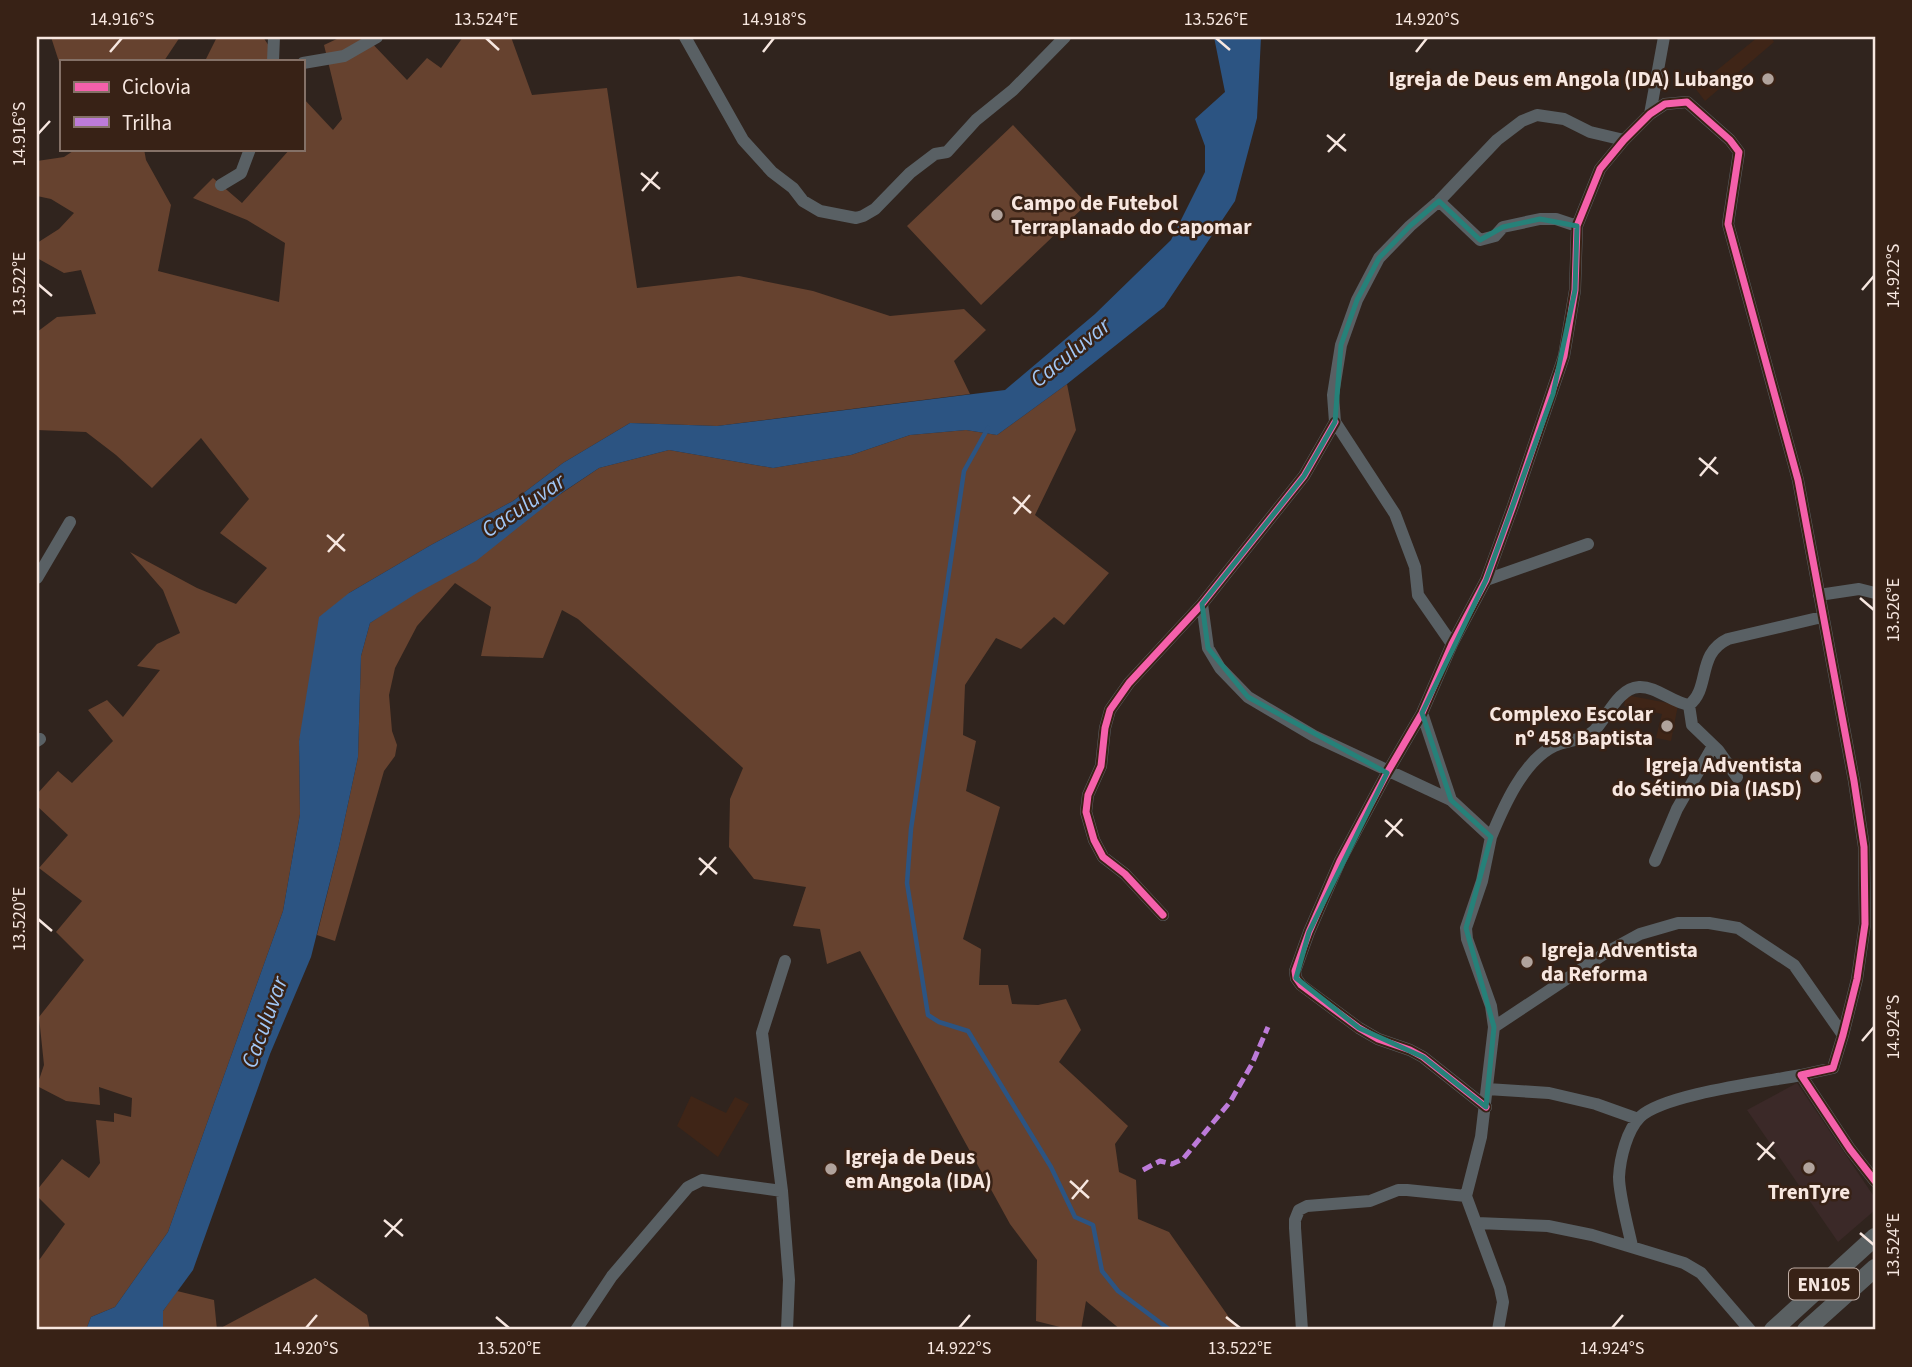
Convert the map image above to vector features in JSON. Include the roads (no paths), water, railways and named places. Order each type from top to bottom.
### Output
[{"type":"main road","name":"EN105","points":[[1773,1330],[1875,1237]]},
{"type":"main road","name":"EN105","points":[[1806,1330],[1875,1268]]},
{"type":"street","points":[[273,60],[274,37]]},
{"type":"street","points":[[685,37],[743,140],[772,172],[793,188],[803,201],[820,211],[856,218],[875,209],[910,173],[935,154],[947,152],[976,120],[1013,90],[1065,37]]},
{"type":"street","points":[[1650,114],[1664,37]]},
{"type":"street","points":[[304,63],[344,56],[366,39]]},
{"type":"street","points":[[1486,1107],[1423,1057],[1378,1039],[1359,1028],[1301,985],[1295,971],[1340,861],[1422,713],[1452,644],[1486,580],[1553,394],[1564,356],[1575,290],[1577,226],[1600,169],[1650,114],[1665,104],[1687,102],[1730,140],[1739,152],[1728,224],[1798,480],[1854,781],[1864,847],[1866,924],[1857,979],[1833,1068],[1686,1098],[1651,1109],[1638,1119],[1626,1140],[1619,1178],[1632,1246]]},
{"type":"street","points":[[1452,644],[1419,595],[1415,567],[1395,514],[1335,422],[1333,394],[1340,355],[1357,300],[1379,258],[1439,201],[1497,140],[1522,121],[1537,115],[1564,119],[1591,132],[1624,140]]},
{"type":"street","points":[[221,185],[242,173],[250,150]]},
{"type":"street","points":[[1439,201],[1480,240],[1495,236],[1503,227],[1540,219],[1556,219],[1577,226]]},
{"type":"street","points":[[1163,915],[1125,874],[1104,857],[1094,840],[1086,812],[1088,795],[1101,766],[1110,710],[1129,683],[1202,604],[1304,477],[1335,422]]},
{"type":"street","points":[[37,578],[70,522]]},
{"type":"street","points":[[1486,580],[1588,544]]},
{"type":"street","points":[[1819,595],[1859,589],[1875,593]]},
{"type":"street","points":[[1202,604],[1208,648],[1220,668],[1248,697],[1314,736],[1451,800],[1490,837]]},
{"type":"street","points":[[1737,776],[1692,725],[1689,705],[1697,695],[1711,652],[1719,643],[1728,639],[1822,617]]},
{"type":"street","points":[[1498,1330],[1503,1303],[1500,1288],[1466,1196],[1486,1107],[1494,1027],[1491,1006],[1467,939],[1466,928],[1482,881],[1490,837],[1512,790],[1543,753],[1554,746],[1587,736],[1631,689],[1641,686],[1689,705]]},
{"type":"street","points":[[1422,713],[1451,800]]},
{"type":"street","points":[[1655,861],[1677,809],[1713,746]]},
{"type":"street","points":[[1494,1027],[1607,952],[1640,934],[1678,923],[1709,923],[1738,928],[1794,965],[1843,1035]]},
{"type":"street","points":[[785,961],[762,1033],[782,1191],[789,1280],[787,1330]]},
{"type":"street","points":[[1801,1075],[1850,1149],[1875,1181]]},
{"type":"street","points":[[1487,1089],[1549,1093],[1596,1104],[1638,1119]]},
{"type":"street","points":[[576,1330],[612,1276],[695,1182],[702,1180],[782,1191]]},
{"type":"street","points":[[1303,1330],[1295,1228],[1299,1210],[1307,1206],[1370,1201],[1398,1190],[1466,1196]]},
{"type":"street","points":[[1476,1223],[1548,1226],[1632,1246],[1684,1263],[1701,1273],[1750,1330]]},
{"type":"water","name":"Caculuvar","points":[[1214,37],[1261,37],[1257,118],[1235,201],[1164,307],[1067,384],[997,435],[966,430],[910,435],[851,455],[773,468],[669,450],[599,468],[563,492],[476,561],[417,593],[370,623],[361,656],[358,757],[311,957],[270,1054],[193,1270],[163,1311],[163,1330],[86,1330],[91,1317],[115,1307],[168,1232],[283,911],[300,814],[299,741],[319,617],[349,593],[513,501],[563,463],[630,423],[717,426],[1005,390],[1095,314],[1171,240],[1205,172],[1205,146],[1195,119],[1225,92]]},
{"type":"waterway","points":[[988,428],[964,471],[911,829],[907,883],[928,1015],[939,1022],[968,1031],[1051,1167],[1075,1217],[1093,1225],[1102,1271],[1118,1291],[1170,1330]]},
{"type":"place","name":"Igreja de Deus em Angola (IDA) Lubango","points":[[1768,79]]},
{"type":"place","name":"Campo de Futebol Terraplanado do Capomar","points":[[997,215]]},
{"type":"place","name":"Complexo Escolar nº 458 Baptista","points":[[1667,726]]},
{"type":"place","name":"Igreja Adventista do Sétimo Dia (IASD)","points":[[1816,777]]},
{"type":"place","name":"Igreja Adventista da Reforma","points":[[1527,962]]},
{"type":"place","name":"TrenTyre","points":[[1809,1168]]},
{"type":"place","name":"Igreja de Deus em Angola (IDA)","points":[[831,1169]]}]
